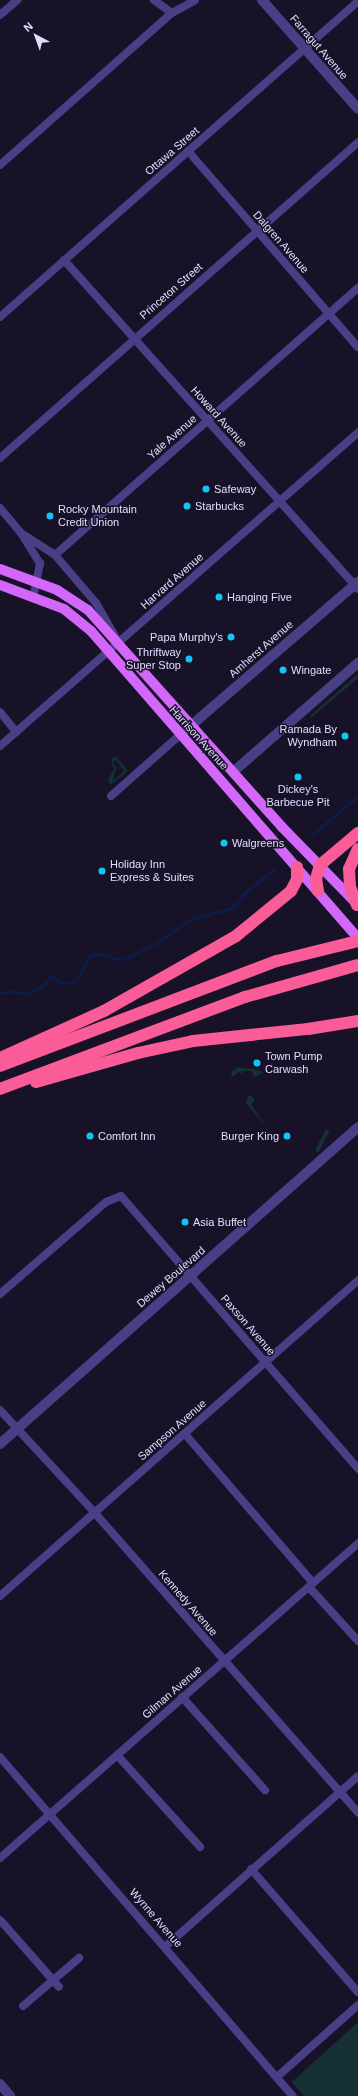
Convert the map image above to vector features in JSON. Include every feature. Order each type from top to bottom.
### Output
[{"type":"highway","points":[[318,892],[316,879],[320,864],[358,833]]},
{"type":"highway","points":[[358,849],[350,870],[350,887],[358,905]]},
{"type":"highway","points":[[0,1058],[104,1011],[236,936],[291,891],[297,879],[297,867]]},
{"type":"highway","points":[[0,1066],[186,994],[277,961],[358,941]]},
{"type":"highway","points":[[0,1089],[245,997],[354,966]]},
{"type":"highway","points":[[0,1089],[193,1041],[308,1029],[358,1021]]},
{"type":"main road","name":"Harrison Avenue","points":[[0,570],[37,582],[72,598],[88,610],[119,642],[233,772],[358,905]]},
{"type":"main road","name":"Harrison Avenue","points":[[0,585],[64,609],[91,631],[107,652],[358,938]]},
{"type":"street","points":[[0,15],[17,0]]},
{"type":"street","points":[[154,0],[172,13]]},
{"type":"street","points":[[0,165],[172,13],[195,0]]},
{"type":"street","name":"Farragut Avenue","points":[[262,0],[358,109]]},
{"type":"street","name":"Ottawa Street","points":[[0,317],[358,1]]},
{"type":"street","name":"Princeton Street","points":[[0,458],[134,338],[358,142]]},
{"type":"street","name":"Dalgren Avenue","points":[[188,152],[358,347]]},
{"type":"street","name":"Howard Avenue","points":[[64,260],[280,502],[357,585]]},
{"type":"street","name":"Yale Avenue","points":[[55,555],[358,288]]},
{"type":"street","name":"Harvard Avenue","points":[[0,746],[358,434]]},
{"type":"street","points":[[0,508],[22,534],[40,563],[37,582],[32,598]]},
{"type":"street","points":[[22,534],[55,555],[96,603],[119,642]]},
{"type":"street","name":"Amherst Avenue","points":[[180,735],[357,585]]},
{"type":"street","points":[[233,772],[358,663]]},
{"type":"street","points":[[0,712],[16,732]]},
{"type":"street","points":[[111,796],[180,735]]},
{"type":"street","name":"Dewey Boulevard","points":[[0,1444],[358,1128]]},
{"type":"street","name":"Paxson Avenue","points":[[0,1294],[106,1202],[121,1196],[358,1469]]},
{"type":"street","name":"Sampson Avenue","points":[[0,1596],[94,1512],[185,1434],[265,1361],[357,1283]]},
{"type":"street","name":"Kennedy Avenue","points":[[0,1410],[94,1512],[358,1813]]},
{"type":"street","points":[[185,1434],[358,1641]]},
{"type":"street","name":"Gilman Avenue","points":[[0,1858],[358,1543]]},
{"type":"street","points":[[182,1697],[265,1790]]},
{"type":"street","points":[[118,1755],[200,1847]]},
{"type":"street","name":"Wynne Avenue","points":[[0,1757],[166,1946],[293,2096]]},
{"type":"street","points":[[166,1946],[251,1869],[358,1776]]},
{"type":"street","points":[[251,1869],[358,1992]]},
{"type":"street","points":[[0,1920],[59,1987]]},
{"type":"street","points":[[23,2006],[79,1958]]},
{"type":"street","points":[[277,2077],[358,2005]]},
{"type":"street","points":[[0,2084],[10,2096]]},
{"type":"green space","points":[[358,674],[358,678],[311,718],[311,715]]},
{"type":"green space","points":[[115,756],[128,771],[110,785],[108,780],[114,769],[111,760]],"holes":[[[116,760],[124,771],[113,781],[116,768],[113,762]]]},
{"type":"green space","points":[[238,1067],[264,1072],[254,1077],[252,1071],[242,1071],[242,1074],[239,1072],[231,1078],[232,1071]]},
{"type":"green space","points":[[251,1095],[255,1100],[251,1105],[268,1129],[246,1103],[248,1096]]},
{"type":"green space","points":[[326,1129],[330,1131],[319,1152],[315,1150]]},
{"type":"green space","points":[[358,2022],[358,2096],[304,2096],[292,2082]]},
{"type":"waterway","points":[[312,835],[358,796]]},
{"type":"waterway","points":[[0,993],[12,991],[29,994],[45,984],[50,976],[61,983],[75,983],[90,955],[100,954],[121,960],[158,942],[191,919],[232,908],[247,891],[274,869]]},
{"type":"place","name":"Safeway","points":[[206,489]]},
{"type":"place","name":"Starbucks","points":[[187,506]]},
{"type":"place","name":"Rocky Mountain Credit Union","points":[[50,516]]},
{"type":"place","name":"Hanging Five","points":[[219,597]]},
{"type":"place","name":"Papa Murphy's","points":[[231,637]]},
{"type":"place","name":"Thriftway Super Stop","points":[[189,659]]},
{"type":"place","name":"Wingate","points":[[283,670]]},
{"type":"place","name":"Ramada By Wyndham","points":[[345,736]]},
{"type":"place","name":"Dickey's Barbecue Pit","points":[[298,777]]},
{"type":"place","name":"Walgreens","points":[[224,843]]},
{"type":"place","name":"Holiday Inn Express & Suites","points":[[102,871]]},
{"type":"place","name":"Town Pump Carwash","points":[[257,1063]]},
{"type":"place","name":"Comfort Inn","points":[[90,1136]]},
{"type":"place","name":"Burger King","points":[[287,1136]]},
{"type":"place","name":"Asia Buffet","points":[[185,1222]]}]
